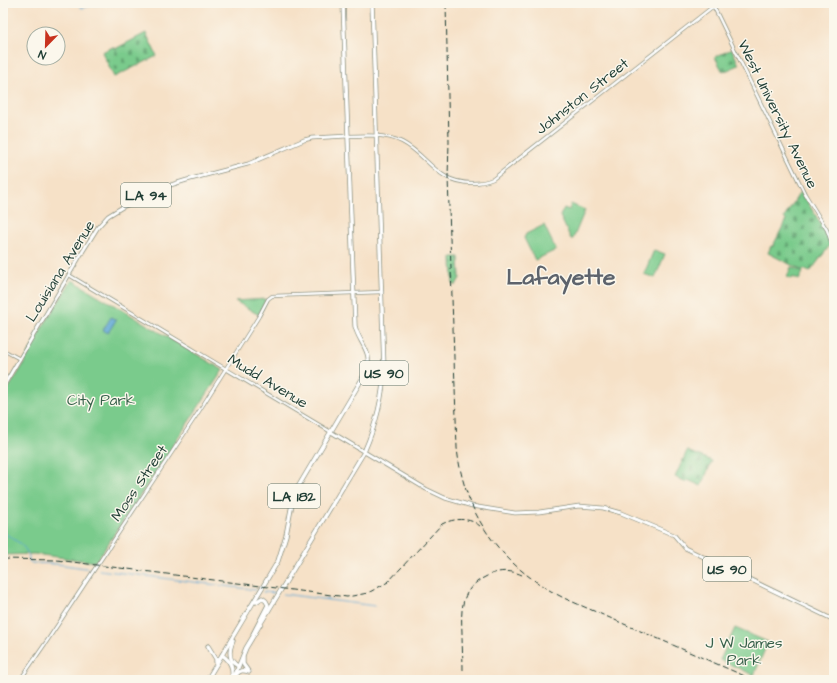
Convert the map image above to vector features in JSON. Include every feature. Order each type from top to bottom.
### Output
[{"type":"highway","name":"US 90","points":[[331,432],[365,374],[368,363],[366,349],[354,326],[343,3]]},
{"type":"highway","name":"US 90","points":[[364,452],[377,420],[383,390],[384,369],[372,3]]},
{"type":"highway","name":"LA 182","points":[[207,680],[278,561],[298,487],[331,432]]},
{"type":"highway","name":"LA 182","points":[[233,680],[243,654],[364,452]]},
{"type":"highway","points":[[250,608],[256,600],[260,598],[265,599],[267,602],[267,607],[250,642]]},
{"type":"highway","points":[[237,630],[231,646],[230,654],[233,661],[238,666]]},
{"type":"highway","points":[[208,646],[216,659],[216,665]]},
{"type":"highway","points":[[233,680],[239,672],[243,670],[249,672],[243,664],[243,654]]},
{"type":"highway","points":[[222,655],[231,664],[233,680]]},
{"type":"main road","name":"West University Avenue","points":[[712,3],[805,194],[827,230],[834,250]]},
{"type":"main road","name":"Johnston Street","points":[[448,177],[456,181],[469,183],[493,179],[714,7],[722,3]]},
{"type":"main road","name":"Louisiana Avenue","points":[[3,387],[98,226],[106,218],[121,208],[145,195],[174,183],[256,162],[304,140],[320,137],[376,136],[395,139],[404,143],[436,170],[448,177]]},
{"type":"main road","name":"Mudd Avenue","points":[[69,275],[435,494],[472,506],[515,513],[533,513],[579,506],[612,510],[674,535],[685,548],[834,620]]},
{"type":"main road","points":[[353,293],[382,292]]},
{"type":"main road","name":"Moss Street","points":[[20,680],[48,641],[226,369],[268,299],[272,296],[353,293]]},
{"type":"main road","points":[[3,350],[20,359]]},
{"type":"green space","points":[[146,33],[157,56],[114,77],[102,52],[113,47],[115,49]]},
{"type":"green space","points":[[732,49],[739,65],[723,72],[715,57]]},
{"type":"green space","points":[[800,192],[822,226],[830,245],[810,272],[803,269],[803,271],[768,253],[786,220],[784,218]]},
{"type":"green space","points":[[571,204],[585,210],[573,239],[571,239],[560,216],[564,208],[569,210]]},
{"type":"green space","points":[[544,225],[556,250],[535,260],[524,238],[526,234]]},
{"type":"green space","points":[[654,250],[665,254],[655,278],[644,274]]},
{"type":"green space","points":[[452,257],[459,257],[460,278],[456,285],[453,285]]},
{"type":"green space","points":[[791,267],[803,272],[799,280],[793,277],[792,279],[787,277]]},
{"type":"green space","name":"City Park","points":[[72,280],[223,370],[96,562],[34,554],[3,555],[3,397],[22,367],[40,331]]},
{"type":"green space","points":[[266,299],[259,315],[235,301]]},
{"type":"green space","points":[[687,451],[712,461],[701,486],[688,480],[687,482],[675,477]]},
{"type":"green space","name":"J W James Park","points":[[735,628],[768,642],[754,675],[720,660]]},
{"type":"water","points":[[111,317],[116,320],[108,333],[103,330]]},
{"type":"waterway","points":[[80,7],[83,8],[94,5],[121,3]]},
{"type":"waterway","points":[[3,532],[24,547],[29,561],[32,563],[57,564],[92,569]]},
{"type":"waterway","points":[[99,570],[256,590]]},
{"type":"waterway","points":[[263,592],[276,593]]},
{"type":"waterway","points":[[283,594],[375,606]]},
{"type":"railway","points":[[446,3],[449,142],[448,177],[457,448],[461,473],[468,496],[478,518],[491,538],[506,556],[544,587],[566,599],[754,680]]},
{"type":"railway","points":[[3,559],[57,560],[347,597],[368,593],[388,582],[442,524],[457,520],[467,520],[472,521],[481,527]]},
{"type":"railway","points":[[463,670],[462,607],[467,593],[478,581],[491,574],[504,571],[522,575]]},
{"type":"district","name":"Lafayette","points":[[561,276]]}]
